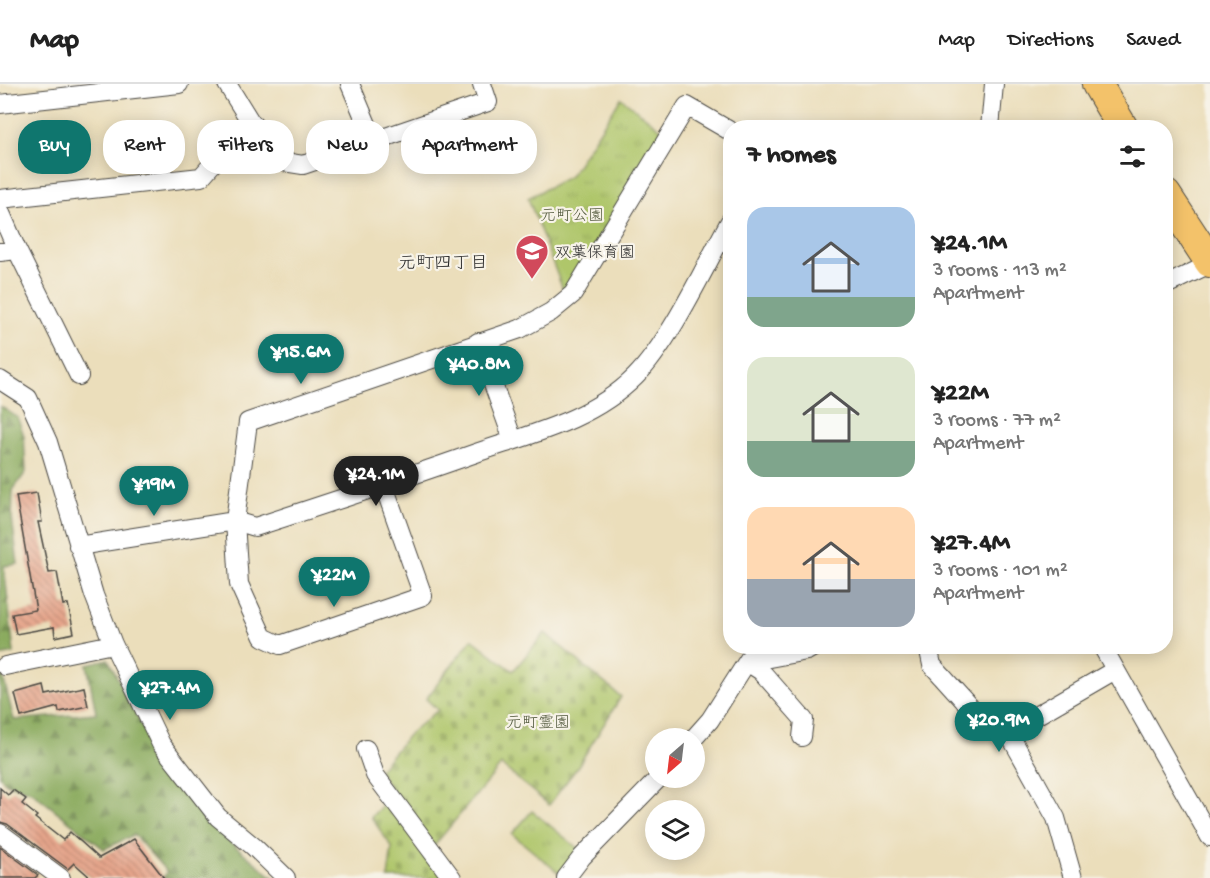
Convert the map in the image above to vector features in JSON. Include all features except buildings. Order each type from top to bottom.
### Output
[{"type":"main road","points":[[1097,84],[1117,120]]},
{"type":"main road","points":[[1173,206],[1210,263]]},
{"type":"street","points":[[0,104],[179,84]]},
{"type":"street","points":[[227,84],[249,120]]},
{"type":"street","points":[[350,84],[365,120]]},
{"type":"street","points":[[389,136],[488,102],[482,84]]},
{"type":"street","points":[[991,120],[994,84]]},
{"type":"street","points":[[384,486],[423,596],[280,645],[263,637],[238,584],[235,521],[248,422],[520,329],[551,312],[573,294],[687,106],[723,127]]},
{"type":"street","points":[[0,200],[201,177],[204,174]]},
{"type":"street","points":[[0,211],[9,251],[80,376]]},
{"type":"street","points":[[78,546],[235,521],[255,527],[384,486],[513,440],[601,404],[635,376],[665,336],[723,233]]},
{"type":"street","points":[[1173,282],[1210,263]]},
{"type":"street","points":[[478,342],[513,440]]},
{"type":"street","points":[[0,380],[28,398],[48,442],[94,595],[113,644],[161,744],[195,791],[218,817],[286,878]]},
{"type":"street","points":[[5,666],[113,644]]},
{"type":"street","points":[[703,728],[752,654]]},
{"type":"street","points":[[747,662],[791,654]]},
{"type":"street","points":[[930,654],[932,664],[986,725],[1008,732],[1056,818],[1073,878]]},
{"type":"street","points":[[1106,654],[1210,837]]},
{"type":"street","points":[[747,662],[761,671],[804,720],[802,737]]},
{"type":"street","points":[[1008,732],[1115,670]]},
{"type":"street","points":[[366,749],[375,775],[452,878]]},
{"type":"street","points":[[566,878],[582,858],[649,788]]},
{"type":"street","points":[[0,833],[60,878]]},
{"type":"green space","name":"元町公園","points":[[621,98],[665,132],[565,295],[528,198],[570,176]]},
{"type":"green space","points":[[0,406],[18,418],[24,436],[26,472],[13,490],[12,518],[18,564],[4,566],[14,653],[0,656]]},
{"type":"green space","name":"元町霊園","points":[[545,633],[621,697],[576,769],[549,805],[501,765],[428,853],[447,878],[388,878],[392,847],[371,817],[393,794],[379,770],[410,733],[438,710],[426,699],[472,639],[513,671]]},
{"type":"green space","points":[[108,659],[162,765],[206,822],[274,878],[163,878],[167,872],[134,835],[104,849],[31,791],[8,784],[0,777],[0,665],[14,720],[96,713],[87,664]]},
{"type":"green space","points":[[532,811],[580,850],[560,874],[512,834]]},
{"type":"place","name":"双葉保育園","points":[[532,280]]},
{"type":"district","name":"元町四丁目","points":[[443,262]]}]
